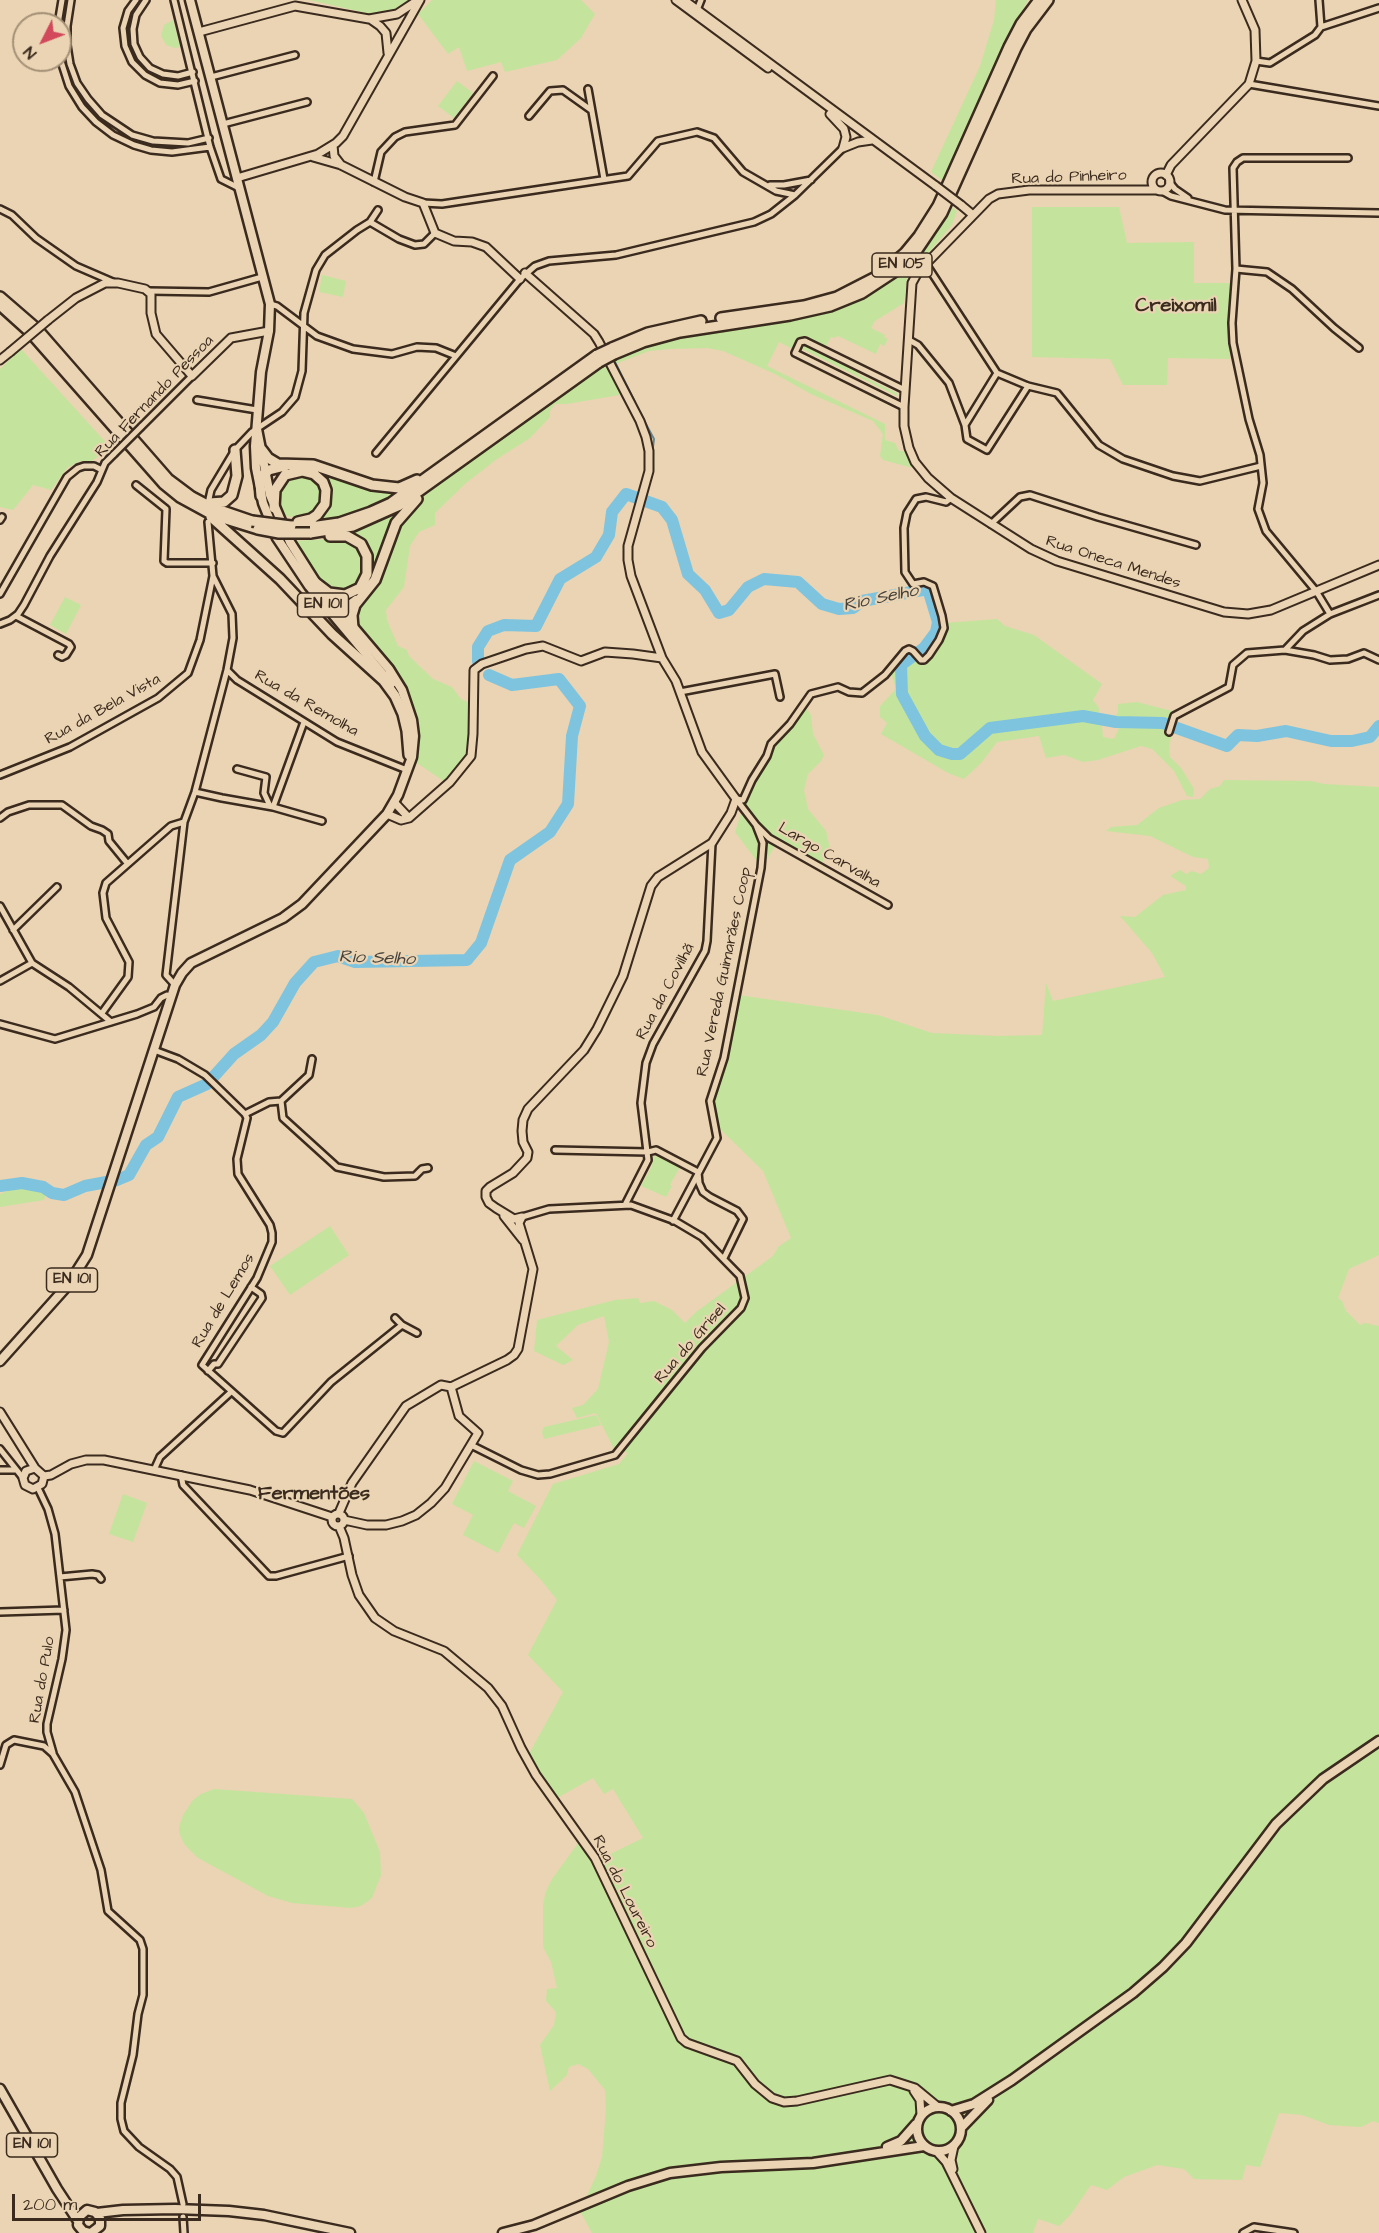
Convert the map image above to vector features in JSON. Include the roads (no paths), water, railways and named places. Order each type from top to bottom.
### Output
[{"type":"highway","name":"EN 105","points":[[435,475],[598,358],[641,336],[671,327],[816,303],[859,287],[888,268],[920,236],[938,206],[1009,46],[1021,24],[1039,0]]},
{"type":"highway","name":"EN 105","points":[[613,351],[680,332],[790,315],[830,306],[862,293],[897,270],[924,242],[942,213],[1021,38],[1048,0]]},
{"type":"highway","points":[[0,297],[37,329],[161,472],[183,491],[204,503],[226,521],[291,526],[309,530],[317,537],[352,538],[364,549],[368,562],[367,574],[363,584],[350,594],[340,596],[330,593],[316,583]]},
{"type":"highway","points":[[0,305],[31,333],[156,477],[176,495],[204,503],[220,504],[229,500],[237,476],[235,450]]},
{"type":"highway","points":[[262,450],[268,458],[278,464],[313,465],[348,478],[389,488],[399,488],[435,475]]},
{"type":"highway","points":[[261,496],[261,478],[265,472],[293,465]]},
{"type":"highway","points":[[274,508],[273,499],[278,485],[281,479],[291,472],[308,472],[323,482],[327,497],[322,510],[312,519],[296,522],[291,526]]},
{"type":"highway","points":[[255,525],[279,533],[353,526],[405,502],[435,475]]},
{"type":"highway","points":[[353,628],[354,609],[375,580],[390,537],[400,517],[435,475]]},
{"type":"highway","points":[[204,503],[332,634],[380,676],[395,696],[403,714],[409,755]]},
{"type":"highway","points":[[321,602],[333,612],[340,612],[365,592]]},
{"type":"main road","name":"EN 101","points":[[190,0],[270,304],[257,410],[255,457],[261,496],[278,538],[303,578],[380,669],[399,696],[410,728],[407,770]]},
{"type":"main road","name":"EN 101","points":[[0,1361],[4,1353],[68,1285],[87,1255],[175,985],[182,973],[191,963],[293,912],[363,842],[387,814],[412,758],[414,736],[406,699],[389,669],[316,583],[290,542],[274,508],[257,429]]},
{"type":"main road","points":[[951,2111],[974,2104],[1012,2080],[1133,1993],[1163,1967],[1186,1944],[1276,1824],[1323,1779],[1379,1740]]},
{"type":"main road","points":[[916,2124],[917,2136],[924,2146],[937,2152],[949,2149],[958,2141],[961,2128],[978,2109],[1012,2080]]},
{"type":"main road","name":"EN 101","points":[[0,2089],[57,2189],[66,2200]]},
{"type":"main road","points":[[873,2154],[901,2141],[926,2110],[938,2107],[951,2111],[956,2115],[961,2128]]},
{"type":"main road","points":[[503,2233],[534,2225],[628,2186],[670,2173],[721,2166],[813,2163],[924,2146]]},
{"type":"main road","points":[[66,2200],[73,2206],[97,2213],[123,2210],[192,2209],[264,2216],[350,2233]]},
{"type":"main road","points":[[66,2200],[80,2228],[93,2231]]},
{"type":"main road","points":[[78,2221],[81,2213],[87,2210]]},
{"type":"main road","points":[[93,2231],[117,2212]]},
{"type":"main road","points":[[93,2231],[100,2218],[97,2213]]},
{"type":"street","points":[[136,0],[128,11],[123,28],[125,46],[132,62],[145,75],[160,83],[178,85],[195,81]]},
{"type":"street","points":[[146,0],[136,15],[133,29],[134,44],[140,57],[150,68],[163,74],[178,76],[193,72]]},
{"type":"street","points":[[174,0],[210,147],[221,179],[240,188]]},
{"type":"street","points":[[199,32],[295,6],[369,19],[397,14],[419,0]]},
{"type":"street","points":[[237,178],[318,154],[343,136],[419,0]]},
{"type":"street","points":[[676,0],[833,117],[841,124],[849,142],[872,140]]},
{"type":"street","points":[[684,0],[973,214]]},
{"type":"street","points":[[697,10],[700,0]]},
{"type":"street","points":[[1159,190],[1168,188],[1171,165],[1249,84],[1256,61],[1255,30],[1242,0]]},
{"type":"street","points":[[1319,0],[1321,27]]},
{"type":"street","points":[[62,1],[71,2]]},
{"type":"street","points":[[1256,61],[1270,63],[1315,35],[1321,27],[1379,8]]},
{"type":"street","points":[[369,19],[386,33],[388,56]]},
{"type":"street","points":[[125,46],[134,44]]},
{"type":"street","points":[[211,77],[295,55]]},
{"type":"street","points":[[72,69],[77,83],[102,115],[132,135],[153,141],[188,143],[208,138]]},
{"type":"street","points":[[63,72],[77,100],[96,122],[113,135],[151,150],[172,152],[210,147]]},
{"type":"street","points":[[374,182],[381,152],[395,137],[405,132],[455,125],[493,76]]},
{"type":"street","points":[[1249,84],[1379,105]]},
{"type":"street","points":[[588,89],[604,179]]},
{"type":"street","points":[[529,116],[550,91],[563,90],[591,110]]},
{"type":"street","points":[[223,124],[307,102]]},
{"type":"street","points":[[96,122],[102,115]]},
{"type":"street","points":[[843,148],[846,135],[851,128],[858,129]]},
{"type":"street","points":[[376,453],[522,276],[535,266],[549,261],[616,255],[754,222],[771,214],[795,195],[843,148],[856,142],[861,136],[858,129]]},
{"type":"street","points":[[311,156],[341,165],[405,197],[423,203],[442,204],[628,176],[658,141],[697,132],[714,138],[743,172],[776,191],[795,195]]},
{"type":"street","points":[[151,150],[153,141]]},
{"type":"street","points":[[333,145],[334,156],[341,165]]},
{"type":"street","points":[[1330,614],[1316,591],[1266,531],[1258,509],[1263,483],[1260,455],[1249,419],[1233,343],[1232,323],[1236,269],[1233,168],[1243,158],[1348,158]]},
{"type":"street","points":[[1190,199],[1175,189],[1168,178],[1159,173],[1153,178],[1152,185],[1171,196],[1190,199],[1214,208],[1379,213]]},
{"type":"street","name":"Rua do Pinheiro","points":[[1137,189],[1153,178]]},
{"type":"street","points":[[768,185],[784,185],[811,180]]},
{"type":"street","points":[[784,185],[795,195]]},
{"type":"street","name":"Rua do Pinheiro","points":[[973,214],[998,194],[1029,190],[1159,190]]},
{"type":"street","points":[[423,203],[435,233],[454,241],[472,242],[486,247],[594,334],[625,390],[646,437],[650,467],[628,546],[631,576],[662,658],[680,692],[702,752],[736,799],[743,800],[771,744],[790,724],[811,694],[838,687],[849,692],[862,693],[885,675],[905,651],[909,649],[914,651],[921,660],[924,660],[939,640],[944,628],[933,586],[924,582],[913,584],[905,572],[904,528],[907,513],[916,499],[926,496],[946,502],[951,498]]},
{"type":"street","points":[[0,209],[12,215],[36,238],[76,266],[115,282],[149,291],[209,292],[262,276]]},
{"type":"street","points":[[204,503],[235,450],[245,438],[282,412],[295,397],[302,371],[308,293],[316,270],[325,255],[370,222],[378,210]]},
{"type":"street","name":"Rua Oneca Mendes","points":[[973,214],[918,272],[912,283],[904,427],[915,462],[928,478],[951,498],[1031,549],[1056,561],[1224,612],[1248,614],[1271,610],[1379,565]]},
{"type":"street","points":[[370,222],[415,246],[424,244],[435,233]]},
{"type":"street","points":[[926,264],[997,373],[1028,386],[1057,393],[1099,446],[1123,459],[1173,476],[1200,481],[1261,466]]},
{"type":"street","points":[[1236,269],[1267,272],[1292,289],[1359,348]]},
{"type":"street","points":[[0,360],[76,298],[105,283],[115,282]]},
{"type":"street","points":[[149,291],[152,298],[151,313],[156,334],[192,376]]},
{"type":"street","points":[[270,304],[277,306],[317,336],[353,349],[392,354],[417,348],[436,348],[456,356]]},
{"type":"street","name":"Rua Fernando Pessoa","points":[[16,616],[102,470],[114,454],[231,338],[268,331]]},
{"type":"street","points":[[909,340],[918,345],[949,383],[965,425],[967,439],[987,450],[1028,386]]},
{"type":"street","points":[[904,407],[795,353],[800,342],[805,341],[905,390]]},
{"type":"street","points":[[965,425],[997,373]]},
{"type":"street","points":[[197,400],[257,410]]},
{"type":"street","points":[[0,594],[67,477],[84,466],[94,466],[102,470]]},
{"type":"street","points":[[136,485],[166,508],[164,561],[167,563],[213,563]]},
{"type":"street","points":[[991,524],[1020,497],[1030,495],[1098,517],[1196,544]]},
{"type":"street","name":"Rua da Bela Vista","points":[[0,775],[70,747],[158,698],[188,673],[200,640],[213,576],[208,522]]},
{"type":"street","points":[[175,985],[166,975],[184,822],[195,792],[227,670],[233,638],[232,614],[213,576]]},
{"type":"street","points":[[1285,650],[1303,631],[1330,614],[1379,595]]},
{"type":"street","points":[[0,624],[16,616],[69,644],[71,647],[66,655],[62,657],[58,655]]},
{"type":"street","points":[[387,814],[401,820],[409,818],[450,782],[471,756],[472,678],[474,670],[482,664],[526,649],[543,646],[581,661],[605,652],[662,658]]},
{"type":"street","points":[[1169,732],[1174,717],[1229,687],[1233,665],[1247,653],[1285,650],[1330,660],[1348,659],[1364,653],[1379,660]]},
{"type":"street","name":"Rua da Remolha","points":[[227,670],[237,680],[337,742],[407,770]]},
{"type":"street","points":[[680,692],[775,674],[780,697]]},
{"type":"street","points":[[272,806],[304,722]]},
{"type":"street","points":[[237,769],[266,777],[264,793],[272,806]]},
{"type":"street","points":[[195,792],[272,806],[322,821]]},
{"type":"street","points":[[526,1244],[502,1213],[489,1203],[486,1191],[513,1173],[527,1158],[528,1152],[523,1142],[522,1131],[528,1110],[584,1050],[597,1029],[623,976],[651,886],[658,877],[712,843],[731,813],[736,799]]},
{"type":"street","name":"Largo Carvalha","points":[[736,799],[756,825],[770,838],[888,905]]},
{"type":"street","points":[[394,802],[409,818]]},
{"type":"street","points":[[0,818],[8,812],[29,805],[62,805],[91,826],[108,834],[108,841],[127,863]]},
{"type":"street","points":[[102,1013],[128,977],[129,962],[106,918],[103,893],[106,883],[171,826],[184,822]]},
{"type":"street","name":"Rua Vereda Guimarães Coop","points":[[673,1221],[717,1138],[710,1101],[724,1058],[761,868],[763,843],[756,825]]},
{"type":"street","name":"Rua da Covilhã","points":[[648,1152],[641,1104],[646,1063],[652,1044],[705,951],[712,843]]},
{"type":"street","points":[[13,930],[57,887]]},
{"type":"street","points":[[0,906],[32,963],[69,987],[111,1022]]},
{"type":"street","points":[[0,981],[32,963]]},
{"type":"street","points":[[0,1024],[55,1039],[154,1007],[166,995],[171,997]]},
{"type":"street","points":[[154,1050],[178,1059],[205,1075],[246,1116],[269,1102],[281,1101],[309,1075],[312,1059]]},
{"type":"street","points":[[281,1101],[283,1118],[337,1167],[384,1177],[415,1176],[422,1169],[428,1168]]},
{"type":"street","name":"Rua de Lemos","points":[[208,1371],[202,1365],[251,1287],[269,1252],[273,1238],[270,1225],[238,1174],[237,1159],[246,1116]]},
{"type":"street","points":[[555,1150],[648,1152],[656,1150],[698,1172],[699,1183],[704,1192],[737,1211],[743,1220],[724,1258]]},
{"type":"street","points":[[625,1205],[648,1160],[648,1152]]},
{"type":"street","name":"Rua do Grisel","points":[[471,1445],[521,1470],[538,1475],[550,1474],[615,1455],[702,1348],[741,1308],[745,1298],[745,1289],[740,1276],[724,1258],[702,1237],[673,1221],[625,1205],[549,1209],[514,1219],[502,1213]]},
{"type":"street","points":[[451,1387],[459,1416],[478,1433],[445,1488],[416,1515],[402,1521],[387,1525],[333,1524],[335,1515],[352,1483],[401,1412],[418,1398],[441,1385],[451,1387],[507,1360],[518,1349],[533,1269],[519,1222],[522,1217]]},
{"type":"street","points":[[251,1287],[261,1294],[262,1298],[218,1364],[214,1364],[208,1371],[276,1431],[283,1432],[331,1382],[402,1325]]},
{"type":"street","points":[[395,1318],[402,1325],[417,1333]]},
{"type":"street","points":[[154,1470],[160,1457],[231,1392]]},
{"type":"street","points":[[0,1412],[35,1468],[44,1476]]},
{"type":"street","points":[[0,1449],[27,1486],[38,1488],[42,1485],[44,1476]]},
{"type":"street","points":[[44,1476],[51,1475],[71,1464],[87,1460],[104,1460],[250,1490],[335,1515],[342,1515],[342,1523]]},
{"type":"street","points":[[23,1478],[26,1471],[35,1468]]},
{"type":"street","points":[[0,1470],[15,1470]]},
{"type":"street","points":[[180,1475],[183,1485],[269,1576],[349,1556]]},
{"type":"street","name":"Rua do Pulo","points":[[38,1488],[48,1509],[55,1534],[64,1610],[65,1644],[47,1732],[53,1754],[75,1792],[101,1870],[108,1911],[137,1936],[143,1949],[143,1995],[138,2014],[133,2055],[121,2103],[121,2119],[124,2131],[139,2147],[170,2169],[177,2177],[183,2204]]},
{"type":"street","name":"Rua do Loureiro","points":[[342,1523],[352,1575],[359,1595],[375,1618],[394,1631],[444,1651],[489,1688],[495,1697],[536,1775],[580,1834],[598,1864],[681,2038],[687,2043],[737,2061],[755,2084],[772,2097],[784,2102],[890,2080],[908,2085]]},
{"type":"street","points":[[60,1576],[92,1574],[98,1575],[101,1579]]},
{"type":"street","points":[[0,1612],[64,1610]]},
{"type":"street","points":[[0,1765],[6,1745],[14,1740],[44,1746],[53,1754]]},
{"type":"street","points":[[908,2085],[938,2107]]},
{"type":"street","points":[[908,2085],[920,2100],[921,2115]]},
{"type":"street","points":[[954,2146],[951,2160],[954,2177]]},
{"type":"street","points":[[937,2152],[946,2162],[981,2233]]},
{"type":"street","points":[[183,2217],[183,2233]]},
{"type":"street","points":[[1243,2233],[1254,2227],[1294,2233]]},
{"type":"waterway","points":[[613,358],[635,402]]},
{"type":"waterway","points":[[639,411],[654,439],[652,455]]},
{"type":"waterway","name":"Rio Selho","points":[[478,662],[478,647],[488,631],[504,625],[536,626],[560,579],[596,557],[609,535],[612,512],[626,494],[662,507],[672,520],[688,574],[705,590],[719,613],[729,610],[748,587],[764,579],[798,582],[822,604],[839,609],[853,608],[862,601],[928,589],[938,622],[936,632],[924,648],[901,665],[902,694],[925,736],[939,750],[960,754],[990,728],[1083,716],[1116,722],[1163,723],[1227,746],[1238,735],[1257,736],[1286,731],[1331,741],[1352,741],[1370,737],[1379,726]]},
{"type":"waterway","name":"Rio Selho","points":[[0,1186],[22,1183],[43,1187],[52,1193],[64,1195],[85,1186],[117,1180],[129,1175],[146,1145],[158,1137],[178,1097],[207,1084],[234,1054],[261,1035],[273,1022],[295,983],[314,962],[338,956],[355,962],[467,960],[481,943],[510,860],[550,832],[568,804],[572,736],[580,706],[559,679],[512,685],[489,675]]},
{"type":"district","name":"Creixomil","points":[[1176,307]]},
{"type":"district","name":"Fermentões","points":[[314,1495]]}]
